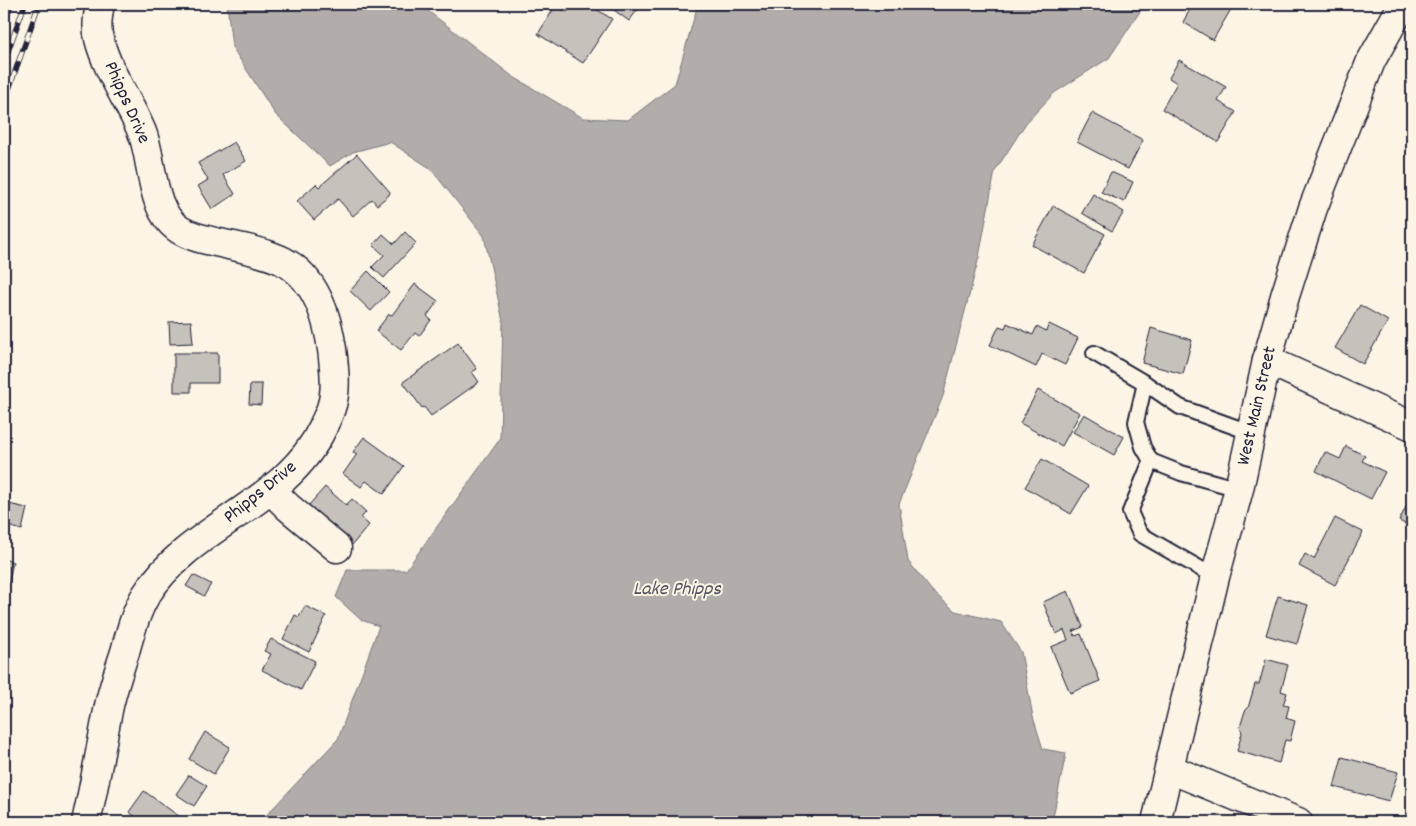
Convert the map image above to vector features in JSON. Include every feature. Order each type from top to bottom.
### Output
[{"type":"street","name":"Phipps Drive","points":[[86,822],[110,704],[131,630],[145,596],[166,568],[193,546],[271,490],[295,468],[316,442],[332,407],[335,370],[329,330],[318,299],[302,276],[284,262],[268,255],[197,238],[178,229],[165,213],[154,191],[151,169],[142,133],[106,60],[98,36],[98,11],[100,4]]},
{"type":"street","name":"West Main Street","points":[[1156,822],[1170,770],[1214,576],[1239,489],[1267,360],[1285,296],[1314,208],[1370,61],[1403,4]]},
{"type":"street","points":[[1267,360],[1412,426]]},
{"type":"street","points":[[271,490],[288,508],[337,548]]},
{"type":"street","points":[[1170,770],[1298,822]]},
{"type":"lane","points":[[1094,353],[1145,383],[1180,407],[1252,433]]},
{"type":"lane","points":[[1145,383],[1136,422],[1143,447],[1151,461],[1181,473],[1239,489]]},
{"type":"lane","points":[[1151,461],[1130,512],[1140,534],[1214,576]]},
{"type":"water","name":"Lake Phipps","points":[[227,4],[419,4],[512,76],[583,118],[628,120],[675,84],[698,4],[1145,4],[1109,58],[1054,93],[1026,123],[995,171],[979,257],[943,396],[899,504],[908,561],[932,591],[955,611],[1001,622],[1021,652],[1033,717],[1043,749],[1066,753],[1052,822],[260,822],[338,739],[379,626],[361,620],[336,597],[347,570],[406,570],[500,439],[503,321],[484,236],[430,168],[390,142],[353,152],[330,166],[275,114],[232,47]]},
{"type":"building","points":[[571,4],[588,4],[612,19],[583,63],[538,34],[556,5],[567,12]]},
{"type":"building","points":[[608,4],[642,4],[629,21]]},
{"type":"building","points":[[1193,4],[1234,4],[1213,40],[1183,22]]},
{"type":"building","points":[[1179,60],[1226,87],[1218,101],[1236,112],[1218,142],[1162,109],[1177,83],[1169,78]]},
{"type":"building","points":[[1092,113],[1143,140],[1128,169],[1077,142]]},
{"type":"building","points":[[234,142],[246,161],[223,175],[235,194],[212,209],[198,186],[208,180],[198,163]]},
{"type":"building","points":[[357,154],[390,192],[389,195],[377,205],[372,199],[353,216],[338,199],[314,220],[297,201],[316,184],[319,187]]},
{"type":"building","points":[[1111,172],[1133,182],[1124,202],[1101,192]]},
{"type":"building","points":[[1093,194],[1124,212],[1112,231],[1082,213]]},
{"type":"building","points":[[1053,206],[1105,234],[1084,273],[1032,245]]},
{"type":"building","points":[[405,232],[416,243],[384,278],[372,267],[384,255],[373,245],[383,234],[394,244]]},
{"type":"building","points":[[368,271],[389,292],[371,311],[350,291]]},
{"type":"building","points":[[415,284],[438,301],[427,316],[431,320],[419,336],[415,333],[401,350],[376,331],[389,314],[392,315]]},
{"type":"building","points":[[1360,305],[1388,321],[1363,364],[1335,348]]},
{"type":"building","points":[[191,321],[193,343],[170,344],[169,322]]},
{"type":"building","points":[[1007,323],[1033,335],[1037,326],[1046,331],[1049,324],[1078,338],[1065,365],[1042,354],[1036,367],[990,345],[999,326],[1005,328]]},
{"type":"building","points":[[1151,328],[1192,340],[1183,374],[1142,363]]},
{"type":"building","points":[[458,343],[477,369],[472,372],[479,382],[431,416],[424,407],[422,408],[403,382]]},
{"type":"building","points":[[174,353],[218,353],[218,383],[191,383],[191,392],[174,392]]},
{"type":"building","points":[[250,384],[262,384],[261,405],[249,404]]},
{"type":"building","points":[[1038,390],[1080,413],[1062,446],[1020,423]]},
{"type":"building","points":[[1084,414],[1124,437],[1114,455],[1073,432]]},
{"type":"building","points":[[364,437],[404,466],[384,494],[366,481],[361,487],[343,474],[357,454],[353,452]]},
{"type":"building","points":[[1346,446],[1365,456],[1362,461],[1385,472],[1371,499],[1316,471],[1325,452],[1340,459]]},
{"type":"building","points":[[1042,459],[1088,486],[1071,514],[1025,487]]},
{"type":"building","points":[[325,487],[346,505],[352,499],[366,512],[361,518],[369,525],[352,545],[308,506]]},
{"type":"building","points":[[1412,495],[1412,527],[1399,521]]},
{"type":"building","points":[[4,503],[27,508],[22,530],[4,525]]},
{"type":"building","points":[[1335,518],[1363,532],[1335,585],[1299,566],[1305,554],[1314,559]]},
{"type":"building","points":[[4,559],[13,562],[8,585],[4,584]]},
{"type":"building","points":[[193,575],[211,584],[204,596],[186,586]]},
{"type":"building","points":[[1068,591],[1083,627],[1073,631],[1075,636],[1081,634],[1100,681],[1070,693],[1051,647],[1068,640],[1064,630],[1056,634],[1043,602]]},
{"type":"building","points":[[1278,596],[1308,605],[1297,644],[1266,635]]},
{"type":"building","points":[[305,606],[326,616],[309,652],[283,639],[295,615],[299,617]]},
{"type":"building","points":[[271,639],[315,661],[301,690],[262,670],[271,654],[264,651]]},
{"type":"building","points":[[1266,659],[1288,665],[1281,691],[1287,693],[1283,705],[1289,706],[1286,718],[1295,721],[1290,741],[1285,740],[1279,763],[1237,751],[1242,733],[1240,727],[1245,711],[1248,708],[1255,684],[1259,684]]},
{"type":"building","points":[[205,732],[230,747],[214,774],[189,759]]},
{"type":"building","points":[[1342,757],[1398,772],[1389,801],[1334,787]]},
{"type":"building","points":[[189,775],[207,786],[194,806],[176,794]]},
{"type":"building","points":[[144,791],[187,822],[143,822],[129,812]]},
{"type":"railway","points":[[4,24],[11,4]]},
{"type":"railway","points":[[4,62],[25,4]]},
{"type":"railway","points":[[4,103],[39,4]]}]
